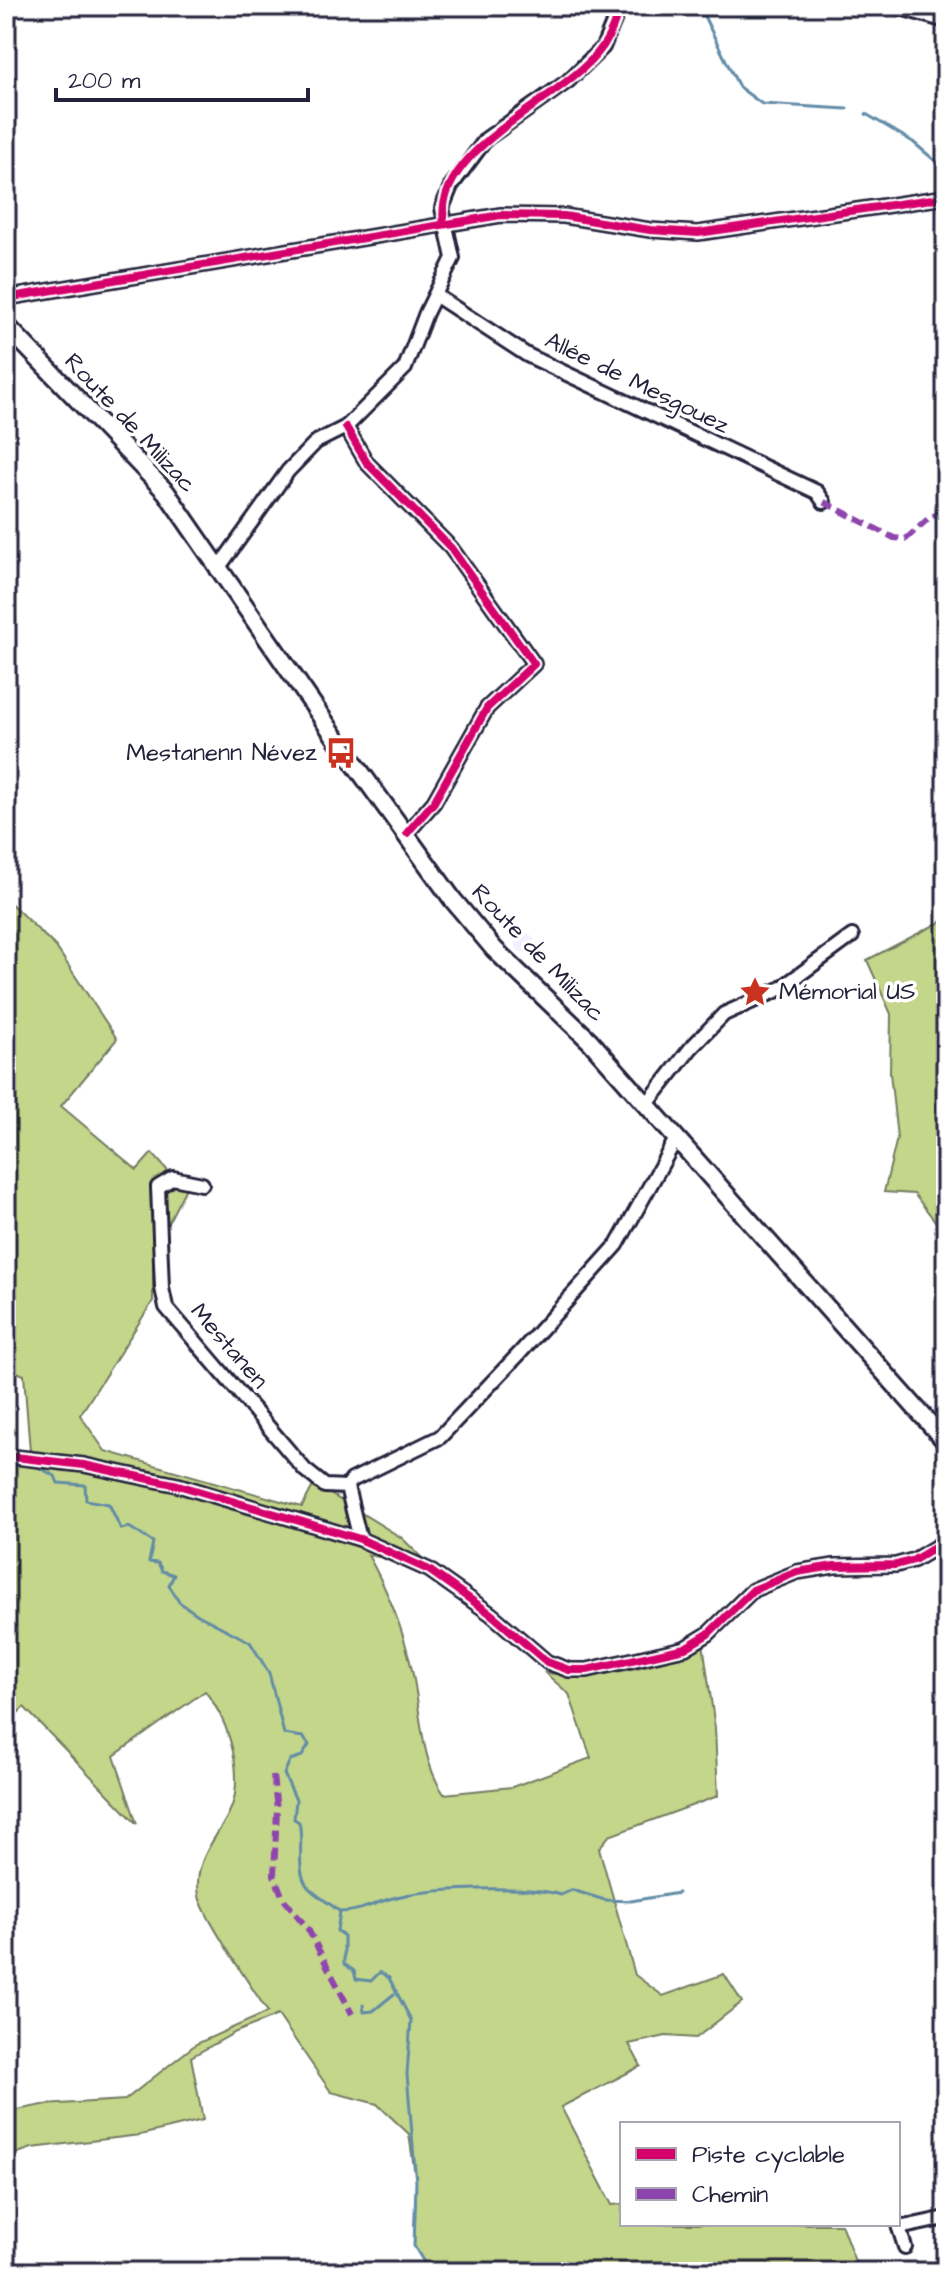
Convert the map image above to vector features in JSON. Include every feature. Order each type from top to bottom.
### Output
[{"type":"main road","name":"Route de Milizac","points":[[6,325],[166,492],[217,570],[453,900],[494,949],[590,1041],[946,1442]]},
{"type":"street","points":[[217,570],[288,471],[316,442],[346,427],[405,368],[453,258],[442,208],[451,186],[477,149],[568,81],[603,47],[620,6]]},
{"type":"street","points":[[894,6],[946,21]]},
{"type":"street","points":[[6,298],[501,215],[564,216],[650,230],[698,233],[946,197]]},
{"type":"street","name":"Allée de Mesgouez","points":[[435,295],[527,355],[817,492],[824,502]]},
{"type":"street","points":[[346,427],[367,463],[451,548],[534,664],[487,708],[434,802],[407,833]]},
{"type":"street","points":[[647,1104],[691,1048],[724,1014],[780,989],[852,936]]},
{"type":"street","points":[[360,1539],[347,1487],[352,1480],[440,1437],[519,1354],[617,1245],[677,1137]]},
{"type":"street","name":"Mestanen","points":[[202,1184],[173,1178],[158,1187],[162,1288],[166,1307],[305,1470],[325,1486],[347,1487]]},
{"type":"street","points":[[6,1456],[84,1465],[178,1485],[360,1539],[429,1570],[491,1614],[547,1662],[569,1670],[587,1670],[685,1648],[708,1634],[753,1590],[777,1579],[834,1566],[896,1565],[914,1560],[946,1541]]},
{"type":"street","points":[[900,2226],[946,2218]]},
{"type":"street","points":[[899,2226],[905,2247]]},
{"type":"shaded area","points":[[521,933],[529,933],[535,943],[529,953],[521,953],[515,947],[515,939]]},
{"type":"green space","points":[[6,899],[56,947],[117,1039],[61,1106],[137,1170],[152,1153],[185,1190],[153,1252],[153,1301],[80,1415],[105,1451],[302,1507],[314,1484],[402,1538],[431,1567],[368,1555],[400,1625],[430,1766],[444,1794],[512,1787],[591,1758],[569,1694],[544,1672],[582,1675],[626,1670],[668,1659],[703,1643],[715,1728],[718,1796],[609,1836],[599,1848],[635,1975],[663,1996],[724,1974],[742,2002],[696,2038],[666,2036],[629,2044],[641,2066],[561,2107],[612,2205],[620,2204],[620,2226],[842,2226],[859,2272],[430,2272],[414,2246],[416,2182],[409,2134],[377,2104],[331,2092],[278,2015],[236,2032],[191,2057],[203,2120],[140,2135],[32,2148],[6,2157],[6,2112],[43,2105],[125,2100],[196,2044],[268,2012],[219,1936],[199,1896],[201,1866],[232,1807],[236,1781],[230,1739],[213,1701],[205,1691],[114,1756],[137,1824],[24,1707],[6,1725],[6,1462],[31,1464],[24,1375],[6,1368]]},
{"type":"green space","points":[[946,919],[946,1235],[914,1194],[884,1192],[897,1138],[890,1073],[891,1014],[867,960]]},
{"type":"waterway","points":[[699,6],[739,87],[762,104],[847,109]]},
{"type":"waterway","points":[[866,114],[913,142],[946,170]]},
{"type":"waterway","points":[[34,1465],[55,1476],[58,1483],[85,1485],[86,1500],[109,1504],[121,1529],[129,1527],[153,1542],[149,1562],[158,1563],[162,1571],[174,1575],[169,1585],[179,1602],[250,1642],[269,1673],[284,1734],[303,1737],[309,1745],[302,1756],[290,1760],[284,1774],[296,1800],[294,1819],[299,1822],[304,1881],[340,1912]]},
{"type":"waterway","points":[[340,1912],[409,1895],[452,1890],[525,1890],[561,1895],[572,1890],[605,1900],[631,1901],[678,1893]]},
{"type":"waterway","points":[[340,1912],[337,1931],[344,1936],[344,1964],[354,1971],[356,1979],[371,1981],[380,1972],[389,1978],[411,2020],[407,2074],[416,2182],[414,2246],[430,2272]]},
{"type":"waterway","points":[[363,2005],[364,2012],[373,2011],[394,1994]]},
{"type":"marked path","points":[[824,502],[894,538],[906,539],[930,517],[946,512]]},
{"type":"marked path","points":[[273,1776],[277,1809],[274,1875],[283,1898],[308,1929],[352,2014]]},
{"type":"cycle path","points":[[444,224],[446,196],[459,171],[479,148],[505,126],[585,66],[606,41],[620,6]]},
{"type":"cycle path","points":[[6,298],[501,215],[564,216],[650,230],[698,233],[946,197]]},
{"type":"cycle path","points":[[346,427],[367,463],[451,548],[534,664],[487,708],[434,802],[407,833]]},
{"type":"cycle path","points":[[6,1456],[84,1465],[178,1485],[360,1539],[429,1570],[491,1614],[547,1662],[569,1670],[587,1670],[685,1648],[708,1634],[753,1590],[797,1572],[834,1566],[896,1565],[914,1560],[946,1541]]},
{"type":"place","name":"Mestanenn Névez","points":[[341,753]]},
{"type":"place","name":"Mémorial US","points":[[755,992]]}]
